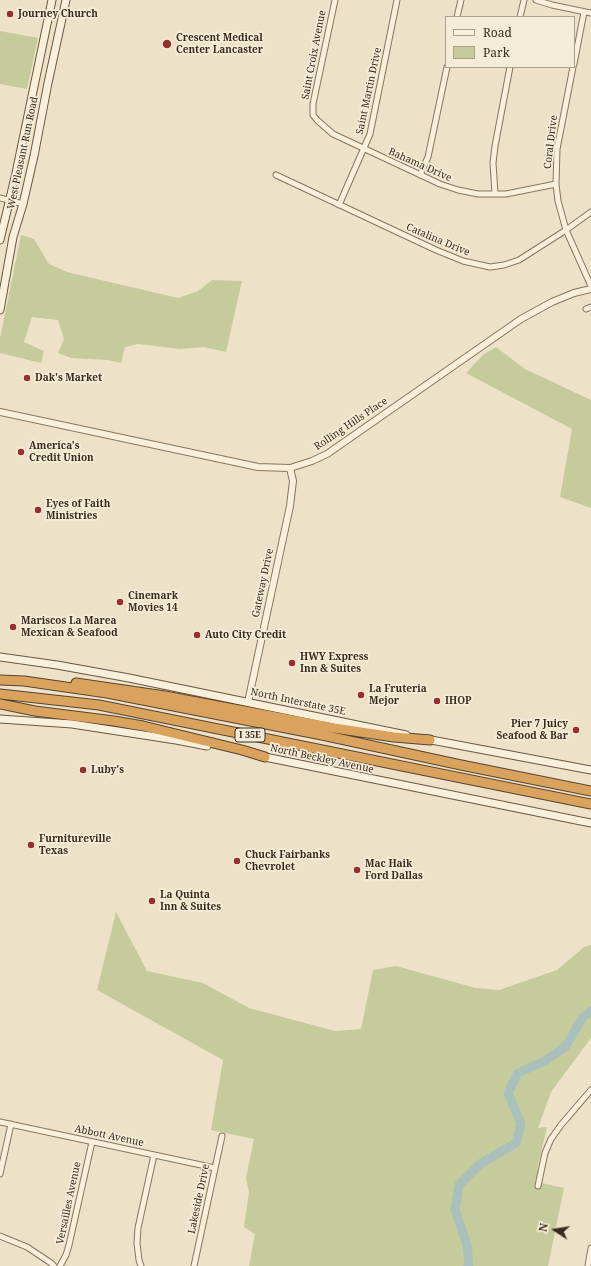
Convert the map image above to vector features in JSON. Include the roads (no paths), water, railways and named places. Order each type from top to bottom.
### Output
[{"type":"highway","name":"I 35E","points":[[0,680],[24,681],[145,701],[591,791]]},
{"type":"highway","points":[[24,681],[54,681],[142,692],[334,728],[394,737],[430,740]]},
{"type":"highway","name":"I 35E","points":[[0,694],[99,705],[591,804]]},
{"type":"highway","points":[[0,704],[143,726],[265,757]]},
{"type":"main road","name":"West Pleasant Run Road","points":[[0,240],[36,80],[52,0]]},
{"type":"main road","name":"West Pleasant Run Road","points":[[0,310],[13,237],[23,204],[34,156],[66,0]]},
{"type":"main road","points":[[36,80],[48,83]]},
{"type":"main road","name":"North Interstate 35E","points":[[0,657],[58,665],[248,702],[430,740],[591,770]]},
{"type":"main road","name":"North Beckley Avenue","points":[[0,719],[72,724],[176,740],[591,823]]},
{"type":"street","name":"Saint Croix Avenue","points":[[313,115],[313,104],[335,0]]},
{"type":"street","name":"Saint Martin Drive","points":[[339,205],[370,134],[397,0]]},
{"type":"street","points":[[457,16],[461,0]]},
{"type":"street","points":[[520,16],[524,0]]},
{"type":"street","points":[[536,0],[591,13]]},
{"type":"street","points":[[575,59],[584,12]]},
{"type":"street","points":[[420,175],[428,157],[447,68]]},
{"type":"street","points":[[495,194],[493,163],[510,68]]},
{"type":"street","name":"Coral Drive","points":[[573,68],[557,149],[556,184],[558,201],[566,230],[591,288]]},
{"type":"street","name":"Bahama Drive","points":[[313,115],[333,134],[449,188],[478,194],[495,194],[529,190],[556,184]]},
{"type":"street","name":"Catalina Drive","points":[[276,175],[436,250],[463,261],[490,267],[504,265],[519,260],[591,212]]},
{"type":"street","points":[[0,198],[23,204]]},
{"type":"street","name":"Rolling Hills Place","points":[[0,412],[258,466],[290,468],[312,461],[327,454],[457,362],[527,316],[552,302],[591,288]]},
{"type":"street","name":"Gateway Drive","points":[[248,702],[290,506],[293,481],[290,468]]},
{"type":"street","points":[[538,1186],[545,1153],[551,1139],[591,1090]]},
{"type":"street","name":"Abbott Avenue","points":[[0,1122],[215,1168]]},
{"type":"street","points":[[0,1174],[10,1124]]},
{"type":"street","name":"Lakeside Drive","points":[[194,1266],[222,1136]]},
{"type":"street","name":"Versailles Avenue","points":[[60,1266],[70,1245],[92,1142]]},
{"type":"street","points":[[141,1266],[137,1243],[138,1228],[154,1155]]},
{"type":"street","points":[[0,1236],[27,1247],[54,1266]]},
{"type":"street","points":[[588,1266],[591,1248]]},
{"type":"waterway","points":[[468,1266],[467,1245],[455,1210],[459,1185],[480,1164],[516,1143],[521,1124],[508,1093],[518,1073],[545,1061],[566,1046],[583,1017],[591,1011]]},
{"type":"place","name":"Journey Church","points":[[10,14]]},
{"type":"place","name":"Crescent Medical Center Lancaster","points":[[167,44]]},
{"type":"place","name":"Dak's Market","points":[[27,378]]},
{"type":"place","name":"America's Credit Union","points":[[21,452]]},
{"type":"place","name":"Eyes of Faith Ministries","points":[[38,510]]},
{"type":"place","name":"Cinemark Movies 14","points":[[120,602]]},
{"type":"place","name":"Mariscos La Marea Mexican & Seafood","points":[[13,627]]},
{"type":"place","name":"Auto City Credit","points":[[197,635]]},
{"type":"place","name":"HWY Express Inn & Suites","points":[[292,663]]},
{"type":"place","name":"La Fruteria Mejor","points":[[361,695]]},
{"type":"place","name":"IHOP","points":[[437,701]]},
{"type":"place","name":"Pier 7 Juicy Seafood & Bar","points":[[576,730]]},
{"type":"place","name":"Luby's","points":[[83,770]]},
{"type":"place","name":"Furnitureville Texas","points":[[31,845]]},
{"type":"place","name":"Chuck Fairbanks Chevrolet","points":[[237,861]]},
{"type":"place","name":"Mac Haik Ford Dallas","points":[[357,870]]},
{"type":"place","name":"La Quinta Inn & Suites","points":[[152,901]]}]
